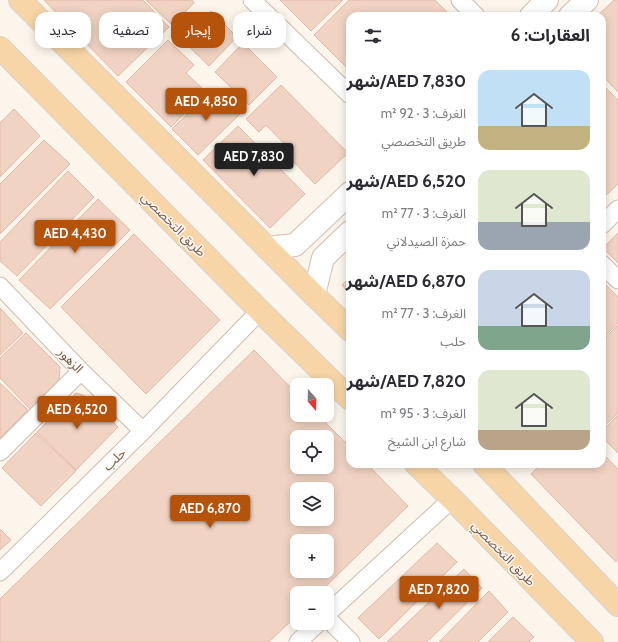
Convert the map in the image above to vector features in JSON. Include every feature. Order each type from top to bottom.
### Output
[{"type":"main road","points":[[20,0],[314,296],[346,326]]},
{"type":"main road","name":"طريق التخصصي","points":[[0,48],[260,311],[346,395]]},
{"type":"main road","name":"طريق التخصصي","points":[[420,468],[592,642]]},
{"type":"main road","points":[[488,468],[618,605]]},
{"type":"street","points":[[252,0],[346,91]]},
{"type":"street","points":[[460,0],[472,12]]},
{"type":"street","points":[[535,12],[547,0]]},
{"type":"street","points":[[574,12],[587,0]]},
{"type":"street","points":[[267,248],[295,245],[344,199]]},
{"type":"street","points":[[344,199],[328,221],[323,231],[329,241],[336,241],[346,234]]},
{"type":"street","points":[[606,221],[618,209]]},
{"type":"street","points":[[314,296],[323,258],[346,235]]},
{"type":"street","points":[[606,268],[618,280]]},
{"type":"street","name":"الزهور","points":[[0,286],[81,371],[143,431]]},
{"type":"street","name":"حلب","points":[[0,572],[143,431],[260,311]]},
{"type":"street","points":[[0,452],[81,371]]},
{"type":"street","points":[[334,608],[452,499]]},
{"type":"street","points":[[334,625],[350,642]]},
{"type":"street","points":[[298,642],[311,630]]},
{"type":"building","points":[[44,0],[143,0],[155,12],[99,12],[99,48],[147,48],[118,76],[91,48],[91,12],[56,12]]},
{"type":"building","points":[[146,0],[192,0],[194,3],[185,12],[171,12],[171,24],[163,16],[163,12],[158,12]]},
{"type":"building","points":[[280,0],[343,0],[311,31]]},
{"type":"building","points":[[349,0],[435,0],[447,12],[346,12],[346,67],[314,35]]},
{"type":"building","points":[[614,0],[618,0],[618,92],[606,79],[606,12],[601,12]]},
{"type":"building","points":[[163,21],[169,27],[163,33]]},
{"type":"building","points":[[225,25],[233,33],[233,41],[209,66],[190,48],[225,48]]},
{"type":"building","points":[[168,40],[171,43],[171,48],[176,48],[194,65],[186,73],[206,92],[171,127],[126,82],[160,48],[163,48],[163,45]]},
{"type":"building","points":[[238,48],[248,48],[277,77],[249,105],[215,72]]},
{"type":"building","points":[[281,85],[346,151],[346,155],[315,184],[286,154],[290,150],[266,125],[259,132],[246,119]]},
{"type":"building","points":[[214,88],[240,114],[198,155],[172,129]]},
{"type":"building","points":[[606,88],[618,100],[618,184],[606,195]]},
{"type":"building","points":[[14,109],[40,136],[0,177],[0,123]]},
{"type":"building","points":[[238,126],[305,194],[270,228],[203,160]]},
{"type":"building","points":[[44,140],[70,164],[0,234],[0,184]]},
{"type":"building","points":[[68,171],[94,197],[17,276],[0,261],[0,242]]},
{"type":"building","points":[[98,199],[130,230],[50,309],[19,280]]},
{"type":"building","points":[[618,233],[618,263],[606,251],[606,245]]},
{"type":"building","points":[[134,234],[220,320],[146,394],[61,307]]},
{"type":"building","points":[[346,281],[346,290],[342,285]]},
{"type":"building","points":[[606,285],[618,297],[618,323],[606,335]]},
{"type":"building","points":[[0,308],[23,333],[0,355]]},
{"type":"building","points":[[618,325],[618,413],[606,424],[606,337]]},
{"type":"building","points":[[26,333],[60,367],[59,381],[30,409],[0,378],[0,358]]},
{"type":"building","points":[[254,350],[290,387],[290,422],[325,422],[333,430],[290,430],[290,474],[334,474],[334,431],[346,443],[346,468],[371,468],[408,506],[326,586],[290,586],[290,622],[269,642],[0,642],[0,599]]},
{"type":"building","points":[[0,383],[28,410],[0,438]]},
{"type":"building","points":[[76,393],[85,396],[118,427],[76,470],[37,432]]},
{"type":"building","points":[[618,415],[618,453],[606,441],[606,427]]},
{"type":"building","points":[[36,433],[76,471],[41,506],[2,468]]},
{"type":"building","points":[[606,457],[618,469],[618,559],[616,562],[531,474],[537,468],[606,468]]},
{"type":"building","points":[[0,529],[11,540],[0,550]]},
{"type":"building","points":[[437,543],[457,562],[379,639],[358,618]]},
{"type":"building","points":[[464,569],[482,588],[427,642],[387,642]]},
{"type":"building","points":[[489,591],[508,612],[478,642],[439,642]]},
{"type":"building","points":[[513,617],[534,637],[529,642],[488,642]]}]
